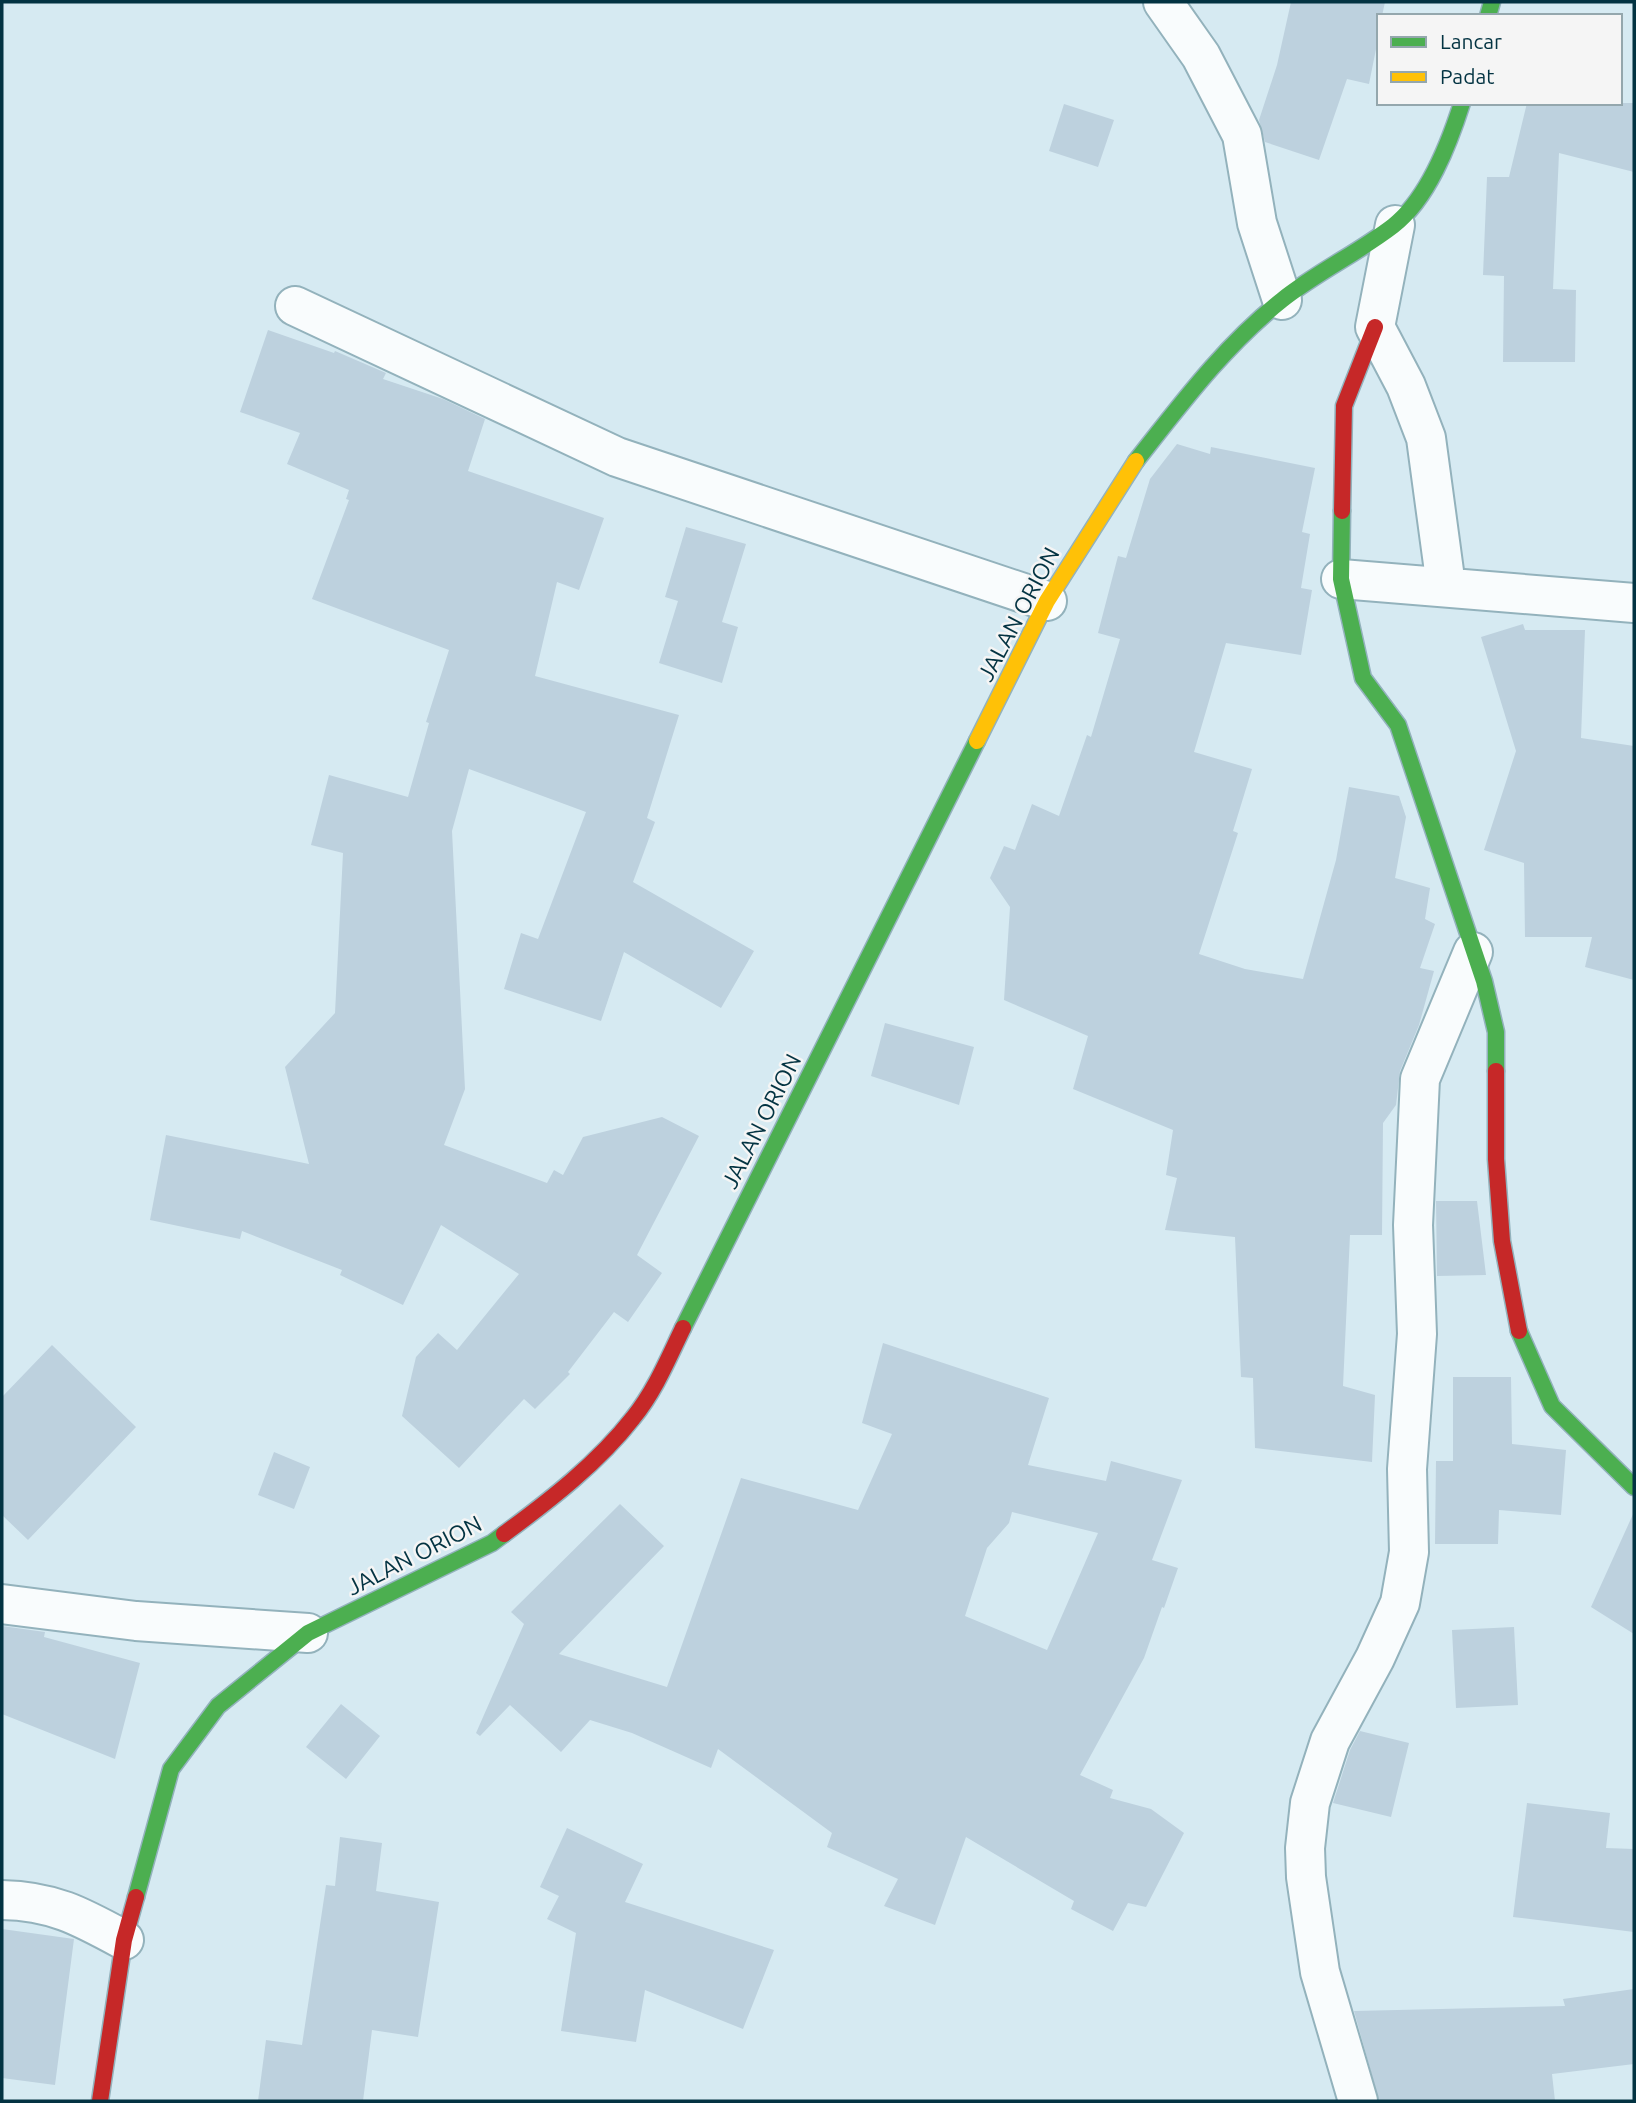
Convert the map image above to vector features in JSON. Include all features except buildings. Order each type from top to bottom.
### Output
[{"type":"main road","name":"JALAN ORION","points":[[100,2101],[124,1940],[171,1769],[218,1706],[308,1633],[492,1544],[554,1497],[632,1420],[651,1393],[1047,601],[1126,474],[1202,377],[1282,300],[1395,225],[1422,194],[1455,126],[1461,105]]},
{"type":"main road","points":[[1376,327],[1345,405],[1341,579],[1363,678],[1398,725],[1473,951],[1496,1032],[1496,1159],[1502,1241],[1520,1335],[1552,1406],[1634,1487]]},
{"type":"street","points":[[1163,2],[1202,56],[1242,135],[1257,223],[1282,300]]},
{"type":"street","points":[[1395,225],[1376,327],[1406,386],[1426,438],[1446,586]]},
{"type":"street","points":[[295,306],[617,457],[1047,601]]},
{"type":"street","points":[[1341,579],[1634,603]]},
{"type":"street","points":[[1358,2101],[1320,1972],[1306,1877],[1305,1848],[1310,1803],[1330,1741],[1375,1658],[1400,1603],[1409,1552],[1407,1469],[1417,1334],[1413,1225],[1420,1079],[1473,951]]},
{"type":"street","points":[[2,1604],[136,1621],[308,1633]]},
{"type":"street","points":[[2,1900],[25,1900],[70,1910],[124,1940]]},
{"type":"traffic: fast","points":[[1489,14],[1492,2]]},
{"type":"traffic: fast","points":[[1136,461],[1204,376],[1241,336],[1295,290],[1380,236],[1405,215],[1436,170],[1461,105]]},
{"type":"traffic: fast","points":[[1342,511],[1341,579],[1363,678],[1398,725],[1484,981],[1496,1032],[1496,1071]]},
{"type":"traffic: fast","points":[[683,1328],[977,741]]},
{"type":"traffic: fast","points":[[1519,1331],[1552,1406],[1634,1487]]},
{"type":"traffic: fast","points":[[136,1897],[171,1769],[218,1706],[308,1633],[492,1543],[504,1534]]},
{"type":"traffic: slow","points":[[977,741],[1047,601],[1136,461]]},
{"type":"traffic: jam","points":[[1342,511],[1344,406],[1375,327]]},
{"type":"traffic: jam","points":[[1496,1071],[1496,1159],[1502,1241],[1519,1331]]},
{"type":"traffic: jam","points":[[504,1534],[572,1480],[619,1435],[648,1397],[683,1328]]},
{"type":"traffic: jam","points":[[100,2101],[124,1940],[136,1897]]}]
